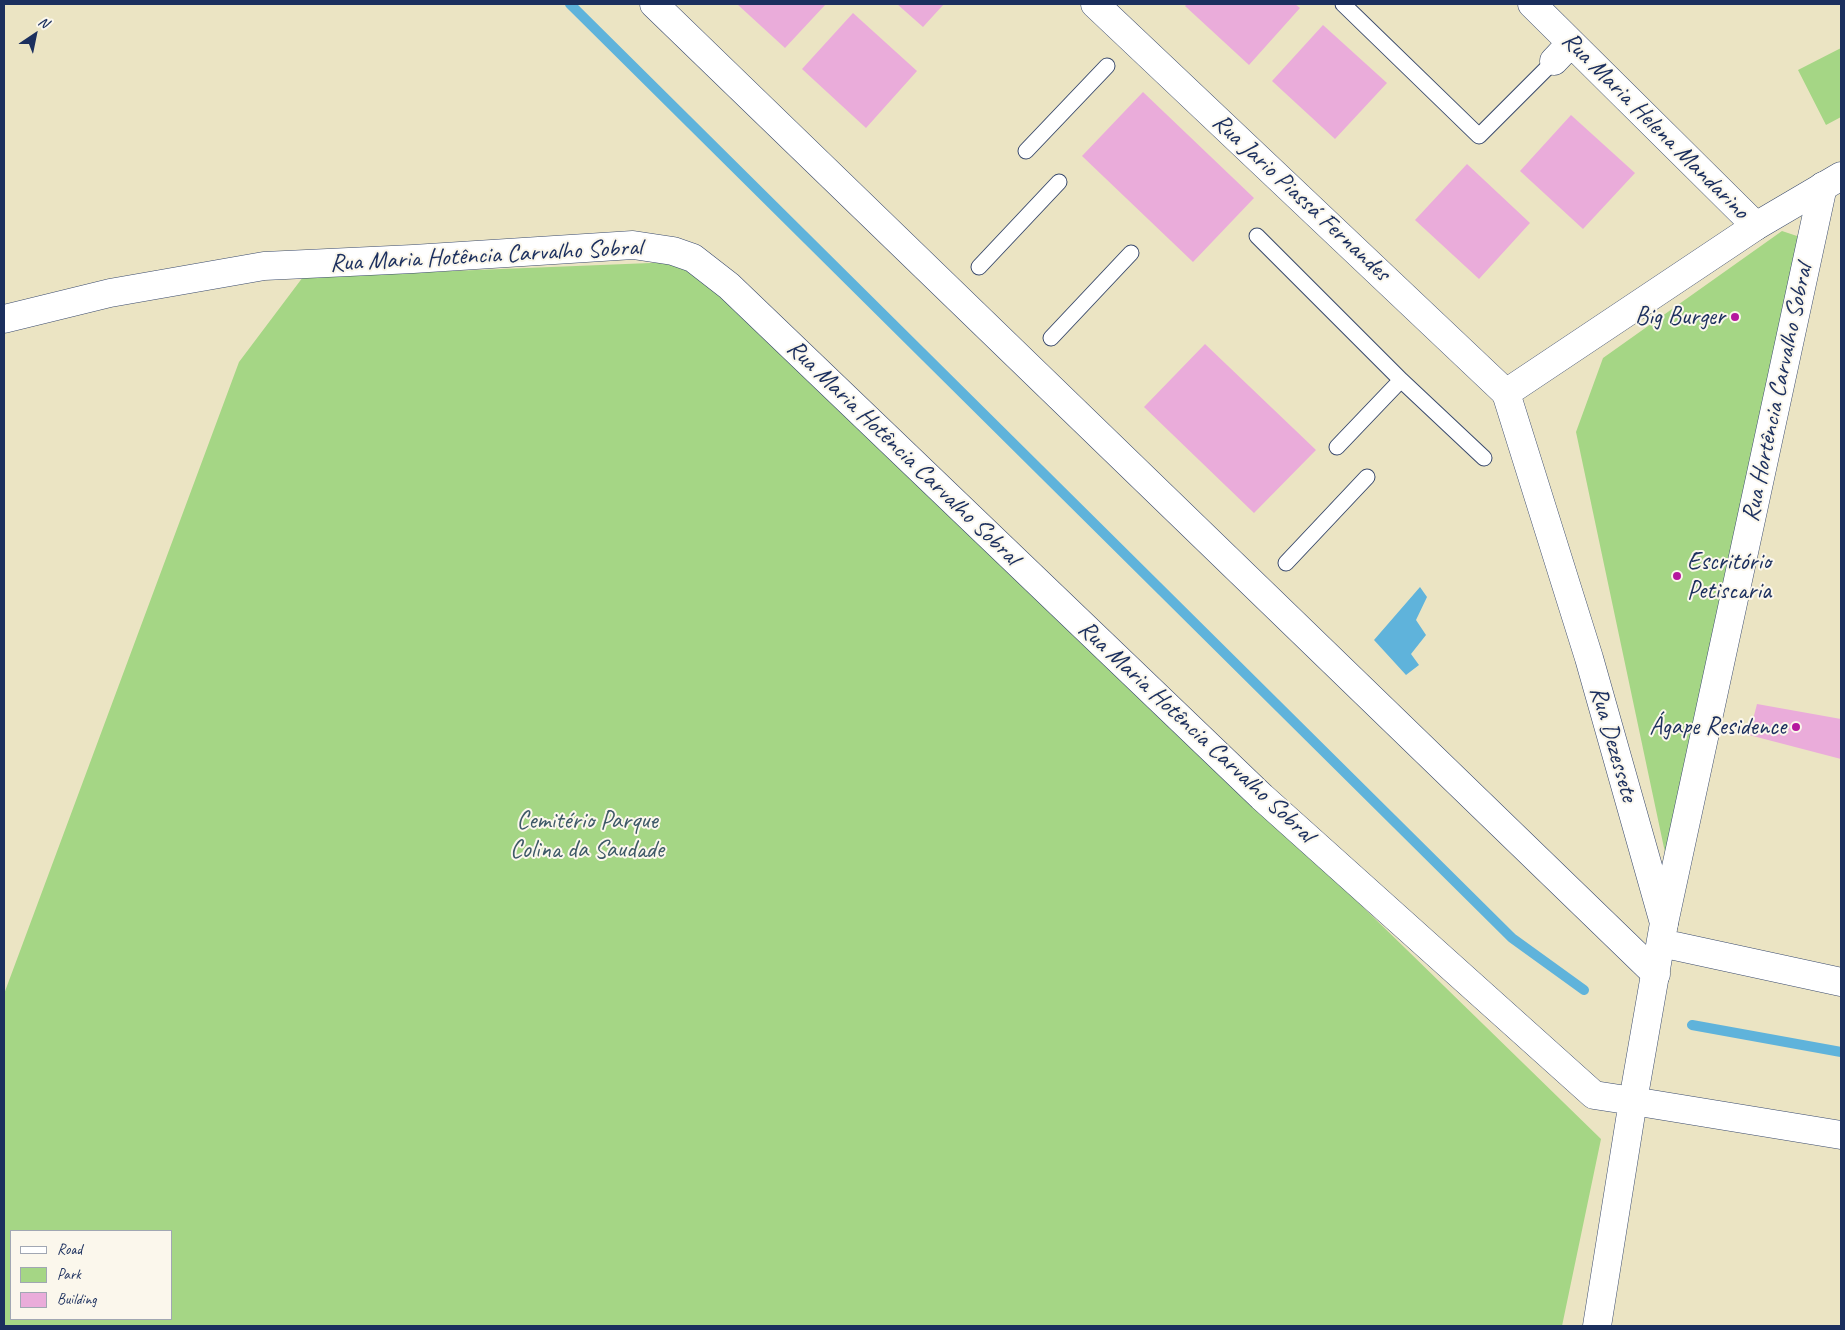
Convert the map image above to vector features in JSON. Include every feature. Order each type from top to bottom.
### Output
[{"type":"street","points":[[654,4],[1656,974]]},
{"type":"street","name":"Rua Maria Helena Mandarino","points":[[1532,4],[1562,52],[1756,226]]},
{"type":"street","name":"Rua Jario Piassá Fernandes","points":[[1103,6],[1506,393]]},
{"type":"street","points":[[1506,393],[1756,226],[1832,181]]},
{"type":"street","name":"Rua Hortência Carvalho Sobral","points":[[1662,933],[1832,181]]},
{"type":"street","name":"Rua Maria Hotência Carvalho Sobral","points":[[4,319],[110,293],[264,266],[413,259],[633,244],[673,251],[692,258],[729,286],[1262,797],[1594,1095],[1841,1135]]},
{"type":"street","name":"Rua Dezessete","points":[[1506,393],[1589,658],[1662,933],[1633,1100]]},
{"type":"street","points":[[1662,933],[1841,982]]},
{"type":"street","points":[[1597,1326],[1633,1100]]},
{"type":"lane","points":[[1343,4],[1479,136],[1562,52]]},
{"type":"lane","points":[[1026,151],[1107,66]]},
{"type":"lane","points":[[979,267],[1058,182]]},
{"type":"lane","points":[[1258,236],[1401,380],[1484,458]]},
{"type":"lane","points":[[1051,338],[1131,253]]},
{"type":"lane","points":[[1337,447],[1401,380]]},
{"type":"lane","points":[[1286,563],[1367,477]]},
{"type":"green space","points":[[1841,48],[1841,117],[1826,125],[1798,70]]},
{"type":"green space","points":[[1782,231],[1800,237],[1667,862],[1576,432],[1603,358]]},
{"type":"green space","name":"Cemitério Parque Colina da Saudade","points":[[700,261],[1601,1139],[1562,1326],[4,1326],[4,994],[239,362],[303,277]]},
{"type":"water","points":[[1420,587],[1427,597],[1416,620],[1426,635],[1411,654],[1419,665],[1406,675],[1374,640]]},
{"type":"building","points":[[737,4],[826,4],[785,48]]},
{"type":"building","points":[[897,4],[944,4],[923,27]]},
{"type":"building","points":[[1187,4],[1295,4],[1300,8],[1249,65],[1185,6]]},
{"type":"building","points":[[853,13],[917,71],[866,128],[802,69]]},
{"type":"building","points":[[1323,25],[1387,83],[1335,139],[1272,81]]},
{"type":"building","points":[[1143,92],[1254,198],[1193,262],[1082,156]]},
{"type":"building","points":[[1571,115],[1635,173],[1583,229],[1520,171]]},
{"type":"building","points":[[1467,164],[1530,223],[1479,279],[1415,220]]},
{"type":"building","points":[[1205,344],[1316,450],[1254,513],[1144,407]]},
{"type":"building","name":"Ágape Residence","points":[[1757,704],[1841,719],[1841,759],[1749,735]]},
{"type":"waterway","points":[[570,4],[1512,938],[1584,990]]},
{"type":"waterway","points":[[1692,1025],[1841,1052]]},
{"type":"place","name":"Big Burger","points":[[1735,317]]},
{"type":"place","name":"Escritório Petiscaria","points":[[1677,576]]},
{"type":"place","name":"Ágape Residence","points":[[1796,727]]}]
